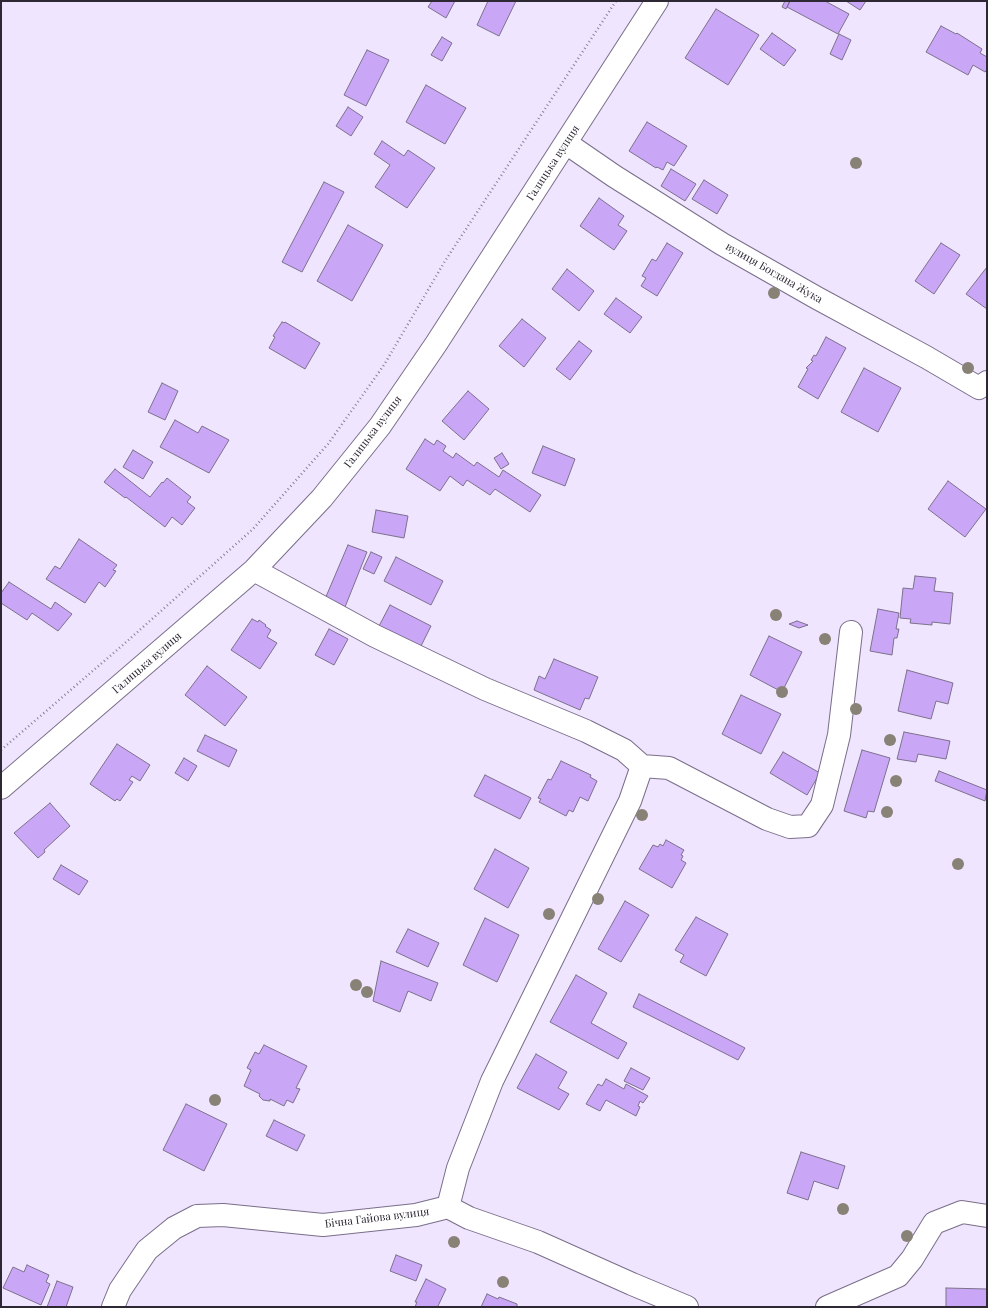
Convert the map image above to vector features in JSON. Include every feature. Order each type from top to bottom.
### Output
[{"type":"street","name":"Галицька вулиця","points":[[1,788],[254,570],[322,498],[380,426],[566,143],[657,1]]},
{"type":"street","name":"вулиця Богдана Жука","points":[[566,143],[614,176],[715,239],[817,298],[926,357],[979,388],[987,382]]},
{"type":"street","points":[[254,570],[375,636],[484,689],[586,732],[624,750],[642,766],[669,768],[767,819],[790,827],[808,826],[822,805],[839,735],[851,632]]},
{"type":"street","points":[[642,766],[630,801],[492,1081],[458,1168],[448,1207],[469,1218],[538,1242],[687,1307]]},
{"type":"street","name":"Бічна Гайова вулиця","points":[[114,1307],[120,1290],[147,1250],[174,1228],[197,1216],[223,1215],[323,1225],[416,1215],[448,1207]]},
{"type":"street","points":[[827,1307],[898,1276],[912,1259],[934,1223],[962,1212],[987,1216]]},
{"type":"path","points":[[1,750],[124,644],[253,529],[328,444],[384,365],[445,261],[616,1]]},
{"type":"building","points":[[432,1],[455,1],[446,18],[428,7]]},
{"type":"building","points":[[488,1],[516,1],[499,36],[477,25]]},
{"type":"building","points":[[785,1],[790,1],[786,9],[782,7]]},
{"type":"building","points":[[790,1],[825,1],[849,14],[838,34],[787,7]]},
{"type":"building","points":[[846,1],[866,1],[860,10]]},
{"type":"building","points":[[716,9],[759,35],[728,85],[685,58]]},
{"type":"building","points":[[941,26],[956,34],[957,33],[982,49],[980,53],[987,57],[987,69],[985,72],[973,65],[968,75],[926,52]]},
{"type":"building","points":[[772,33],[796,50],[784,66],[760,49]]},
{"type":"building","points":[[839,34],[851,40],[842,60],[830,54]]},
{"type":"building","points":[[442,37],[452,43],[442,61],[431,55]]},
{"type":"building","points":[[367,50],[389,60],[366,106],[344,95]]},
{"type":"building","points":[[426,85],[466,108],[445,144],[406,122]]},
{"type":"building","points":[[348,107],[363,117],[351,136],[336,126]]},
{"type":"building","points":[[647,122],[687,146],[674,166],[667,162],[663,170],[657,167],[656,168],[629,151]]},
{"type":"building","points":[[382,141],[404,156],[408,150],[435,168],[407,208],[375,187],[390,165],[374,154]]},
{"type":"building","points":[[671,169],[696,184],[685,201],[661,186]]},
{"type":"building","points":[[704,180],[728,195],[717,214],[692,199]]},
{"type":"building","points":[[324,182],[344,192],[302,272],[282,262]]},
{"type":"building","points":[[599,198],[624,216],[618,225],[627,231],[614,250],[580,226]]},
{"type":"building","points":[[348,225],[383,245],[352,301],[317,281]]},
{"type":"building","points":[[667,243],[683,253],[657,296],[641,286],[646,278],[642,276],[652,259],[656,261]]},
{"type":"building","points":[[941,243],[960,255],[934,294],[915,281]]},
{"type":"building","points":[[987,267],[987,309],[966,294]]},
{"type":"building","points":[[567,269],[594,291],[579,311],[552,289]]},
{"type":"building","points":[[616,298],[642,317],[630,333],[604,314]]},
{"type":"building","points":[[522,319],[546,338],[524,367],[499,346]]},
{"type":"building","points":[[282,322],[285,322],[320,343],[305,369],[269,348],[275,337],[273,336]]},
{"type":"building","points":[[826,337],[846,348],[818,399],[798,387],[808,369],[806,368],[813,361],[811,360],[814,355],[816,356]]},
{"type":"building","points":[[579,341],[592,351],[570,380],[556,369]]},
{"type":"building","points":[[864,368],[901,388],[878,432],[841,412]]},
{"type":"building","points":[[162,383],[178,391],[165,420],[148,412]]},
{"type":"building","points":[[468,391],[489,409],[464,440],[442,421]]},
{"type":"building","points":[[175,420],[198,433],[202,426],[229,440],[209,473],[160,447]]},
{"type":"building","points":[[425,439],[434,445],[437,440],[446,446],[443,451],[453,458],[456,453],[474,466],[477,462],[499,477],[503,470],[541,495],[530,512],[495,489],[490,495],[467,480],[463,486],[450,476],[440,491],[406,469]]},
{"type":"building","points":[[543,446],[575,459],[565,486],[532,473]]},
{"type":"building","points":[[133,450],[153,462],[143,479],[123,467]]},
{"type":"building","points":[[502,453],[509,464],[501,469],[494,458]]},
{"type":"building","points":[[115,469],[150,497],[167,478],[191,497],[187,502],[195,508],[182,525],[172,517],[165,527],[104,482]]},
{"type":"building","points":[[948,481],[986,509],[965,537],[928,509]]},
{"type":"building","points":[[376,510],[408,516],[404,538],[372,532]]},
{"type":"building","points":[[79,539],[117,565],[113,570],[116,571],[105,587],[99,582],[85,603],[46,579],[55,566],[60,569]]},
{"type":"building","points":[[348,545],[367,552],[345,607],[325,599]]},
{"type":"building","points":[[371,552],[382,557],[374,574],[363,569]]},
{"type":"building","points":[[396,557],[443,581],[431,605],[384,581]]},
{"type":"building","points":[[915,576],[936,578],[934,591],[953,593],[950,624],[932,622],[932,625],[910,623],[911,619],[900,618],[903,588],[913,589]]},
{"type":"building","points":[[9,582],[51,609],[55,602],[72,614],[58,631],[32,613],[27,620],[1,603],[1,593]]},
{"type":"building","points":[[390,605],[431,626],[420,648],[379,626]]},
{"type":"building","points":[[878,609],[899,613],[896,629],[899,629],[897,638],[894,638],[892,655],[870,651]]},
{"type":"building","points":[[252,619],[258,622],[259,620],[266,625],[265,626],[271,630],[267,637],[277,643],[260,669],[231,650]]},
{"type":"building","points":[[797,621],[808,625],[799,628],[789,624]]},
{"type":"building","points":[[329,629],[348,639],[334,665],[315,655]]},
{"type":"building","points":[[769,636],[802,652],[782,692],[750,675]]},
{"type":"building","points":[[554,659],[598,677],[589,699],[585,698],[580,710],[534,690],[539,676],[545,679]]},
{"type":"building","points":[[207,666],[247,697],[225,726],[185,695]]},
{"type":"building","points":[[907,670],[953,683],[948,704],[936,701],[931,719],[898,711]]},
{"type":"building","points":[[741,695],[781,714],[761,754],[722,734]]},
{"type":"building","points":[[904,732],[950,741],[946,759],[918,754],[916,762],[897,759]]},
{"type":"building","points":[[205,735],[237,750],[229,767],[197,751]]},
{"type":"building","points":[[117,744],[150,765],[140,781],[132,776],[129,780],[133,782],[120,801],[117,799],[115,801],[90,784]]},
{"type":"building","points":[[862,750],[890,758],[874,812],[868,811],[866,818],[844,811]]},
{"type":"building","points":[[783,752],[820,773],[807,795],[770,773]]},
{"type":"building","points":[[184,758],[197,766],[188,781],[175,773]]},
{"type":"building","points":[[561,761],[591,775],[590,777],[597,781],[588,801],[580,797],[573,812],[569,810],[566,816],[539,802],[541,799],[538,798],[548,779],[551,780]]},
{"type":"building","points":[[939,771],[987,790],[985,801],[935,781]]},
{"type":"building","points":[[485,775],[531,798],[520,819],[474,796]]},
{"type":"building","points":[[50,803],[70,826],[44,850],[45,852],[38,858],[14,833]]},
{"type":"building","points":[[666,840],[684,850],[681,855],[683,856],[681,860],[686,863],[672,888],[639,869],[653,845],[658,847],[660,844],[663,846]]},
{"type":"building","points":[[495,849],[529,868],[508,908],[474,889]]},
{"type":"building","points":[[61,865],[88,881],[79,895],[53,879]]},
{"type":"building","points":[[625,901],[649,915],[621,962],[598,949]]},
{"type":"building","points":[[696,917],[728,934],[706,976],[680,962],[684,955],[675,950]]},
{"type":"building","points":[[485,918],[519,935],[497,982],[463,965]]},
{"type":"building","points":[[408,929],[439,943],[428,967],[396,952]]},
{"type":"building","points":[[381,961],[438,983],[431,1001],[408,991],[400,1012],[373,1001]]},
{"type":"building","points":[[576,975],[607,993],[591,1023],[627,1043],[618,1059],[550,1022]]},
{"type":"building","points":[[639,994],[745,1048],[738,1060],[633,1007]]},
{"type":"building","points":[[264,1045],[307,1066],[296,1088],[300,1089],[293,1103],[287,1100],[284,1106],[270,1099],[270,1101],[263,1100],[259,1096],[260,1094],[244,1086],[251,1070],[247,1068],[255,1052],[259,1054]]},
{"type":"building","points":[[536,1054],[567,1072],[558,1088],[569,1094],[559,1110],[517,1088]]},
{"type":"building","points":[[631,1068],[650,1078],[643,1090],[624,1081]]},
{"type":"building","points":[[606,1079],[624,1089],[626,1084],[648,1096],[643,1103],[640,1101],[638,1106],[640,1107],[636,1116],[606,1100],[600,1111],[586,1104],[598,1084],[602,1086]]},
{"type":"building","points":[[186,1104],[227,1124],[204,1171],[163,1150]]},
{"type":"building","points":[[274,1120],[305,1135],[297,1151],[266,1136]]},
{"type":"building","points":[[801,1152],[845,1166],[838,1189],[814,1181],[808,1200],[787,1193]]},
{"type":"building","points":[[396,1255],[422,1265],[416,1281],[390,1271]]},
{"type":"building","points":[[27,1265],[49,1275],[46,1282],[50,1284],[41,1305],[3,1288],[13,1267],[24,1272]]},
{"type":"building","points":[[426,1279],[446,1289],[438,1306],[440,1307],[415,1307],[417,1302],[415,1302]]},
{"type":"building","points":[[57,1281],[73,1287],[66,1307],[47,1307]]},
{"type":"building","points":[[946,1288],[987,1289],[987,1307],[946,1307]]},
{"type":"building","points":[[487,1294],[498,1299],[499,1297],[517,1304],[517,1307],[481,1307]]}]
